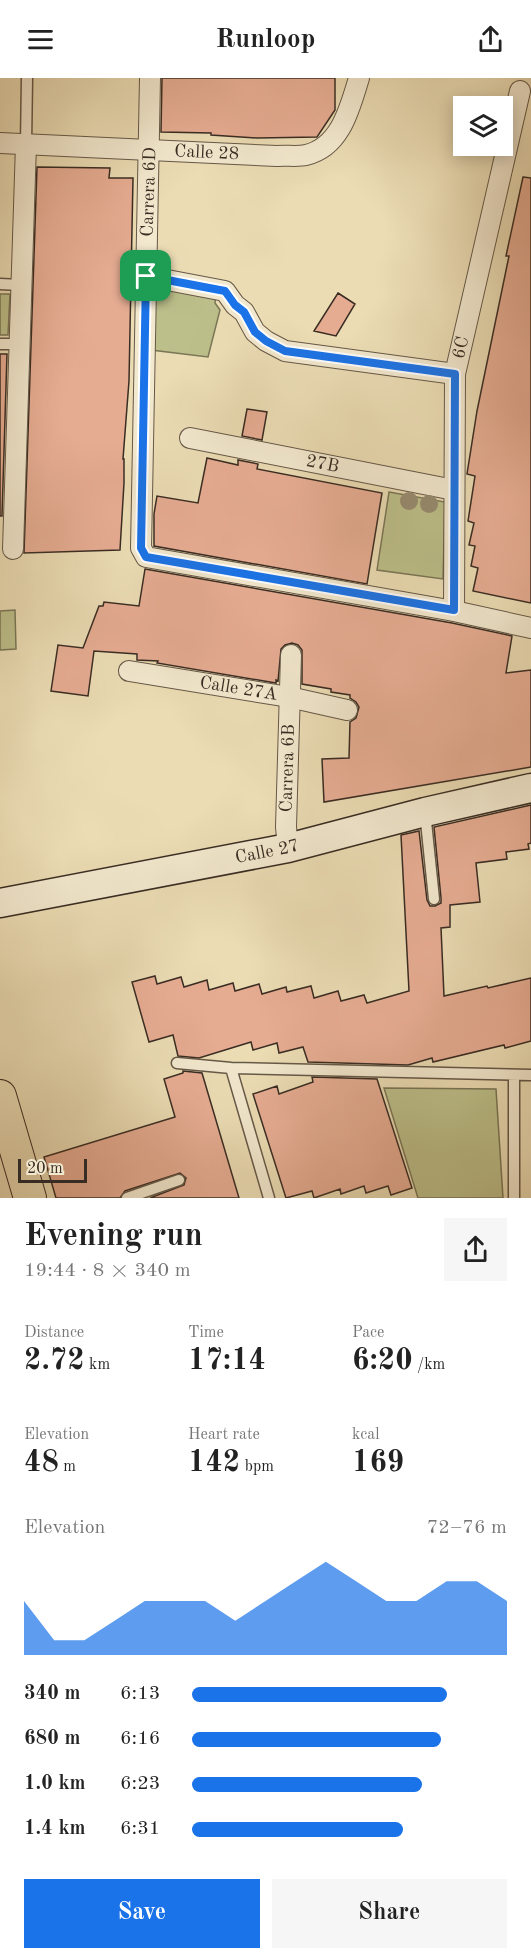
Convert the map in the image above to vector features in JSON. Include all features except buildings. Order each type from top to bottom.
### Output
[{"type":"main road","points":[[0,1096],[30,1198]]},
{"type":"street","name":"Carrera 6D","points":[[150,78],[141,548],[146,557],[454,610]]},
{"type":"street","name":"Calle 28","points":[[0,143],[277,156],[306,155],[324,147],[336,136],[350,107],[359,78]]},
{"type":"street","name":"6C","points":[[454,610],[455,374],[520,91]]},
{"type":"street","points":[[13,549],[9,344],[20,285],[26,144]]},
{"type":"street","points":[[146,276],[225,291],[235,305],[244,312],[255,332],[285,351],[455,374]]},
{"type":"street","name":"27B","points":[[190,438],[454,490]]},
{"type":"street","points":[[454,610],[531,628]]},
{"type":"street","name":"Carrera 6B","points":[[288,848],[286,827],[291,655]]},
{"type":"street","name":"Calle 27A","points":[[129,671],[289,697],[347,710]]},
{"type":"street","name":"Calle 27","points":[[0,903],[288,848],[425,812],[531,788]]},
{"type":"lane","points":[[26,144],[27,78]]},
{"type":"lane","points":[[0,284],[20,285]]},
{"type":"lane","points":[[425,812],[434,899]]},
{"type":"lane","points":[[177,1063],[231,1068],[531,1075]]},
{"type":"lane","points":[[231,1068],[269,1198]]},
{"type":"lane","points":[[514,1076],[514,1198]]},
{"type":"lane","points":[[127,1198],[179,1180]]},
{"type":"green space","points":[[154,288],[216,294],[215,303],[220,310],[208,357],[151,350]]},
{"type":"green space","points":[[0,294],[10,294],[8,335],[0,335]]},
{"type":"green space","points":[[389,492],[445,502],[443,579],[377,570]]},
{"type":"green space","points":[[15,610],[16,649],[0,650],[0,611]]},
{"type":"green space","points":[[384,1088],[496,1089],[503,1198],[418,1198]]},
{"type":"route","points":[[146,276],[225,291],[235,305],[244,312],[255,332],[285,351],[455,374],[454,610],[146,557],[141,548],[146,276]]}]
